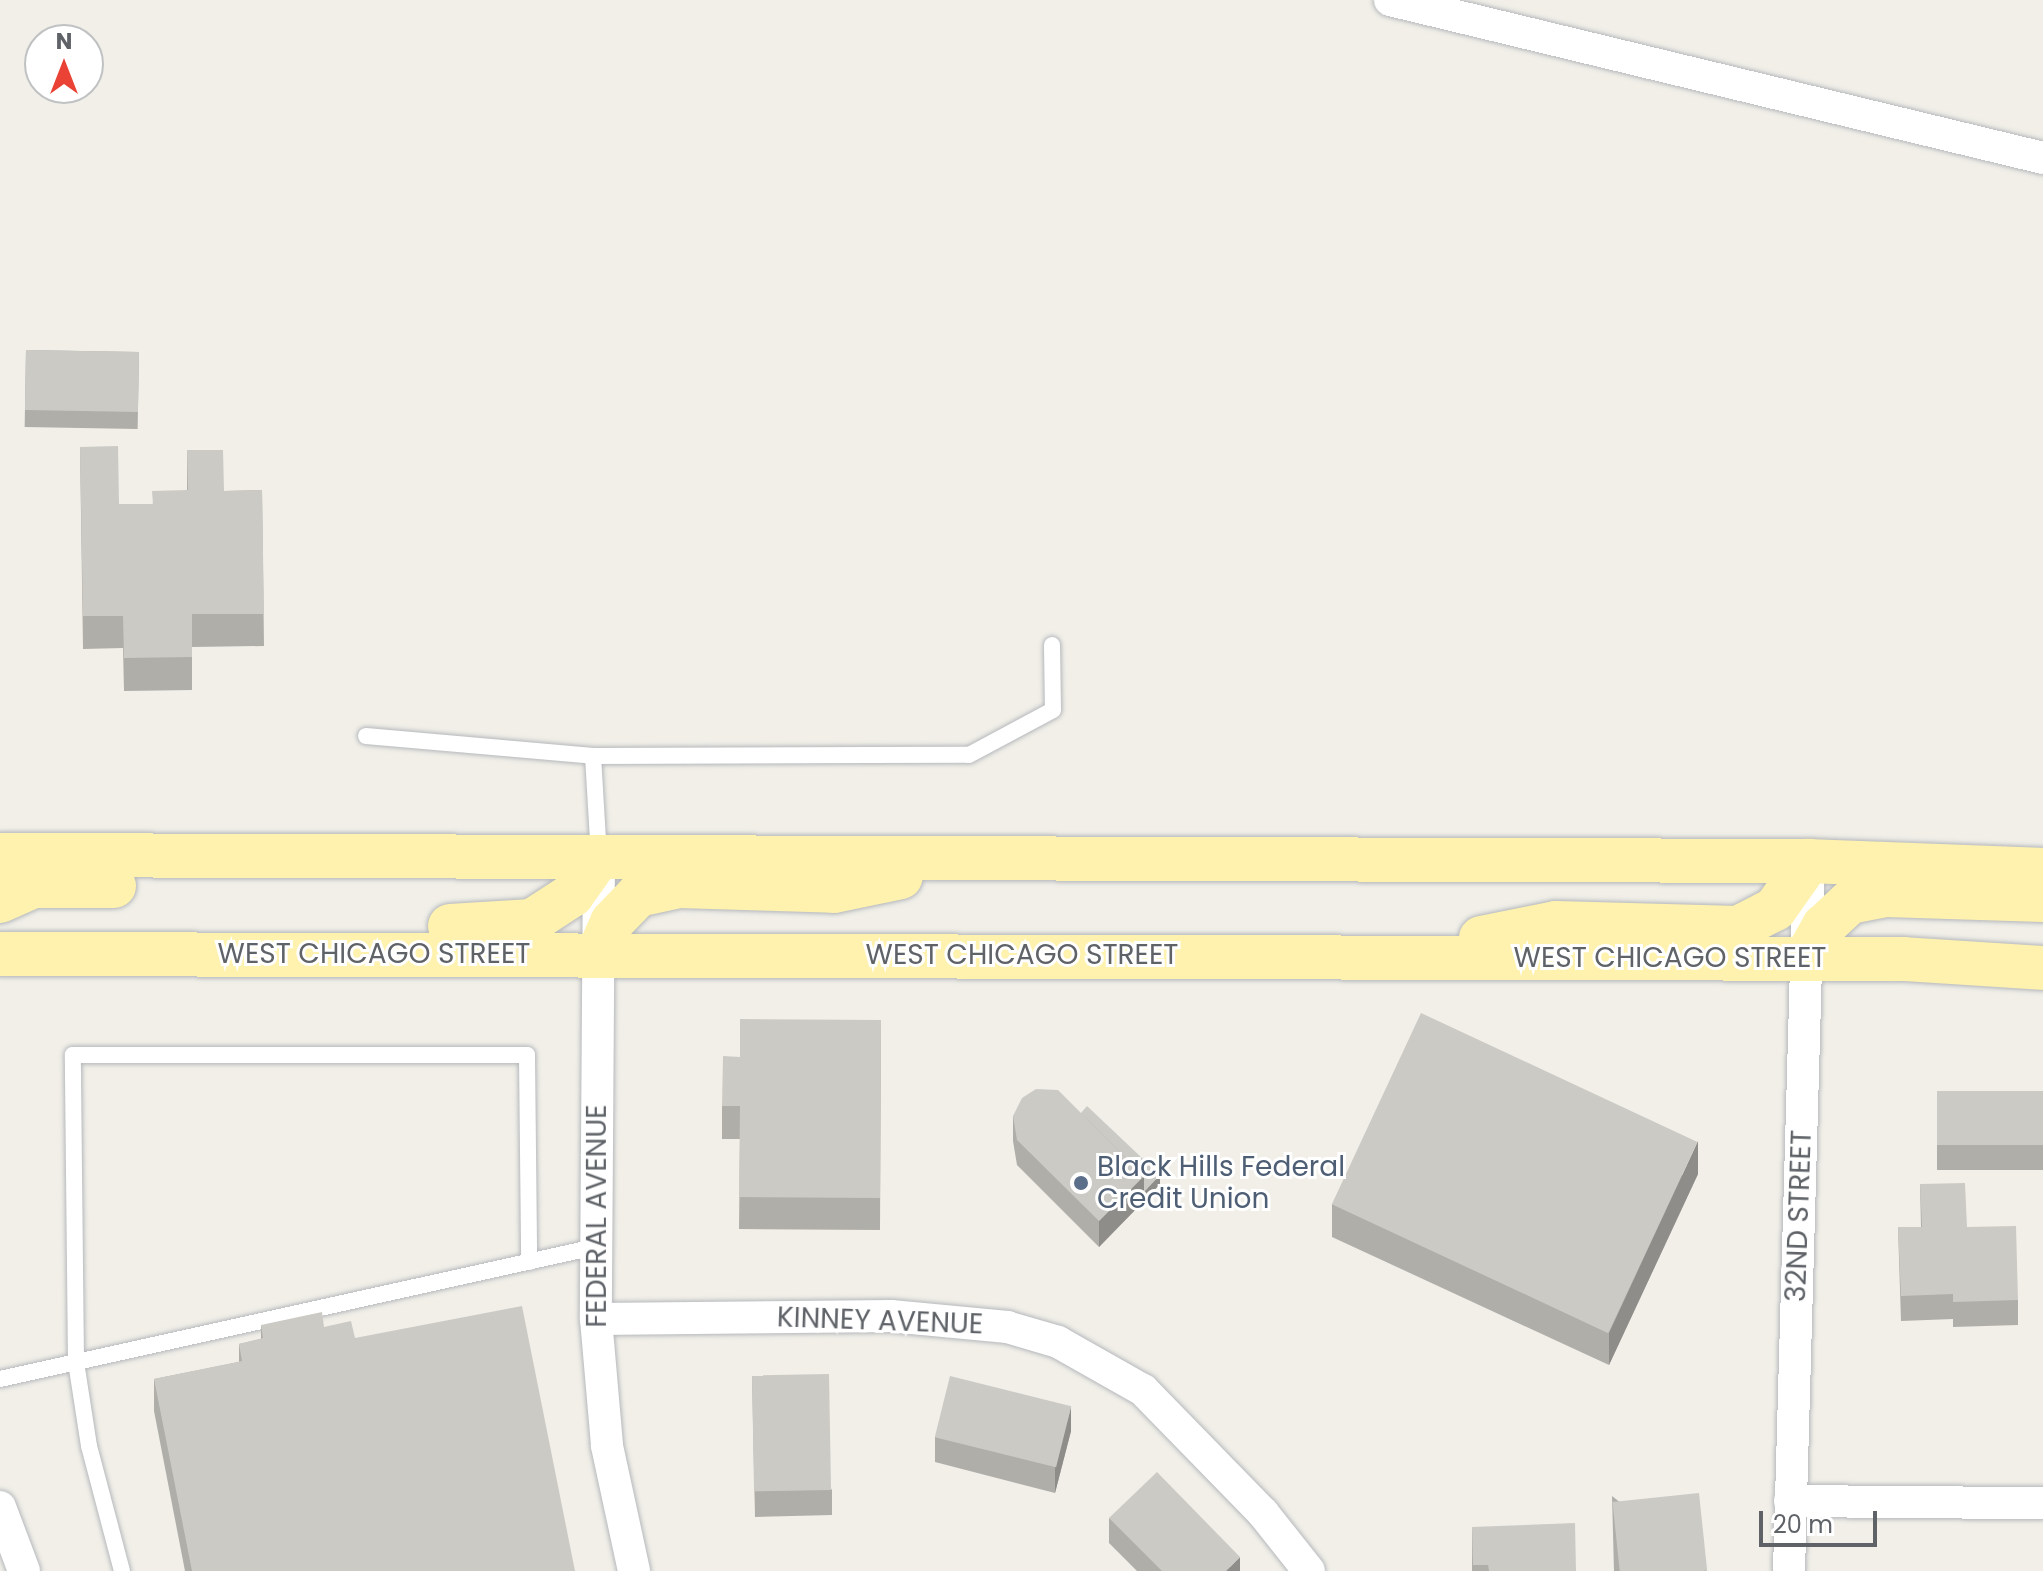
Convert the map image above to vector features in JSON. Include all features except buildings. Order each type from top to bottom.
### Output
[{"type":"main road","points":[[0,855],[1809,861],[2043,870]]},
{"type":"main road","points":[[0,901],[34,886],[242,886],[360,857]]},
{"type":"main road","points":[[261,954],[331,926],[532,921],[572,895],[599,857]]},
{"type":"main road","points":[[598,954],[612,922],[638,895],[679,886],[834,891],[994,859]]},
{"type":"main road","points":[[1384,956],[1556,923],[1738,928],[1775,909],[1809,861]]},
{"type":"main road","points":[[1806,958],[1824,926],[1850,902],[1886,895],[2043,900]]},
{"type":"main road","name":"WEST CHICAGO STREET","points":[[0,954],[1806,958],[2043,968]]},
{"type":"street","points":[[1390,0],[2043,158]]},
{"type":"street","name":"FEDERAL AVENUE","points":[[599,857],[596,1319],[607,1446],[634,1571]]},
{"type":"street","name":"32ND STREET","points":[[1789,1571],[1809,861]]},
{"type":"street","name":"KINNEY AVENUE","points":[[596,1319],[891,1316],[1007,1327],[1058,1342],[1143,1390],[1263,1513],[1309,1571]]},
{"type":"street","points":[[1790,1501],[2043,1503]]},
{"type":"street","points":[[0,1507],[24,1571]]},
{"type":"lane","points":[[366,736],[593,756],[969,755],[1053,710],[1052,645]]},
{"type":"lane","points":[[593,756],[599,857]]},
{"type":"lane","points":[[122,1571],[89,1446],[76,1362],[73,1055],[527,1055],[529,1262]]},
{"type":"lane","points":[[0,1379],[595,1247]]},
{"type":"place","name":"Black Hills Federal Credit Union","points":[[1081,1183]]}]
